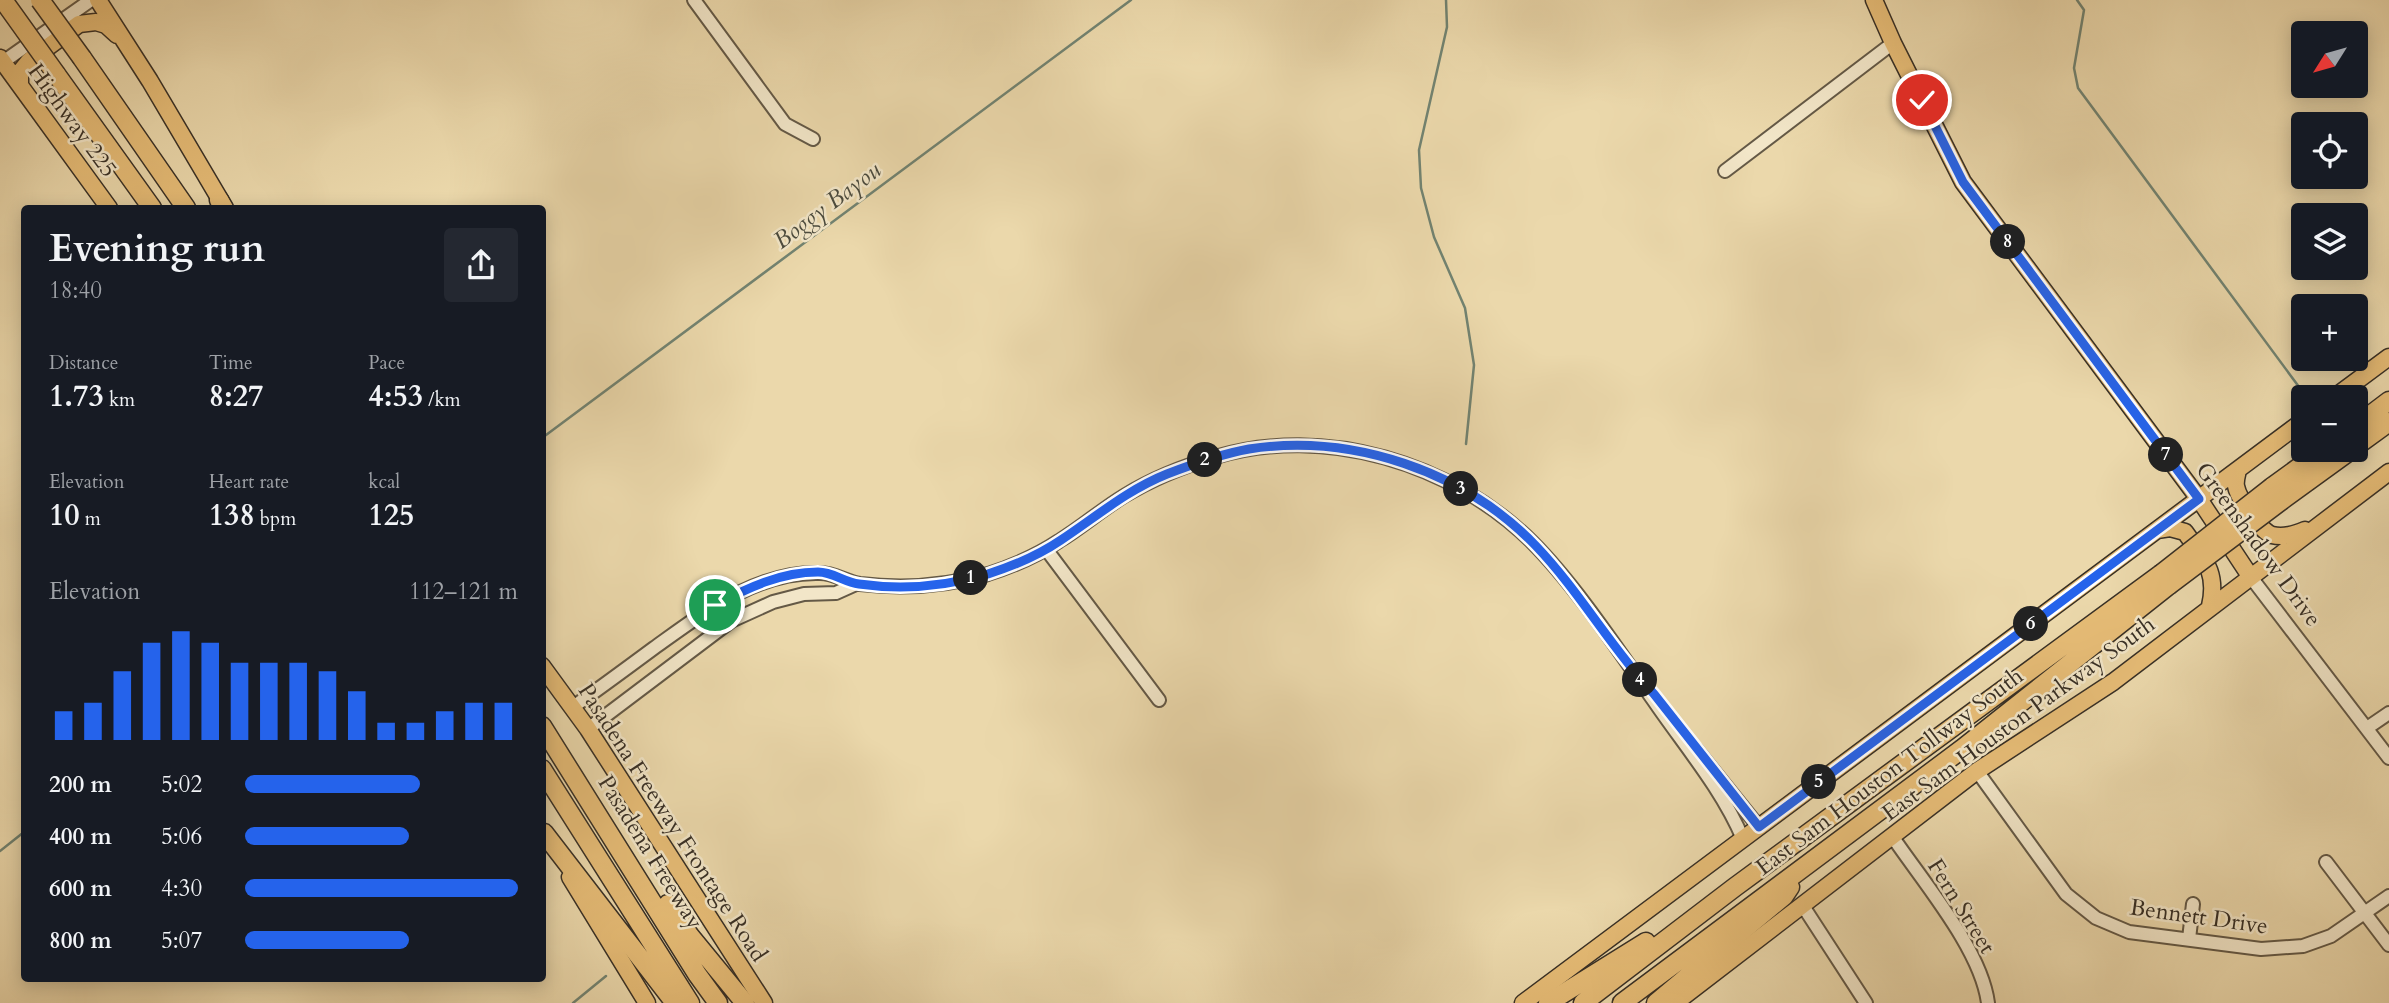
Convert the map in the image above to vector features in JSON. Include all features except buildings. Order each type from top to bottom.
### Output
[{"type":"highway","points":[[3,0],[150,205]]},
{"type":"highway","points":[[40,0],[184,205]]},
{"type":"highway","points":[[2368,417],[2389,401]]},
{"type":"highway","points":[[2368,437],[2389,422]]},
{"type":"highway","name":"East Sam Houston Tollway South","points":[[1622,1003],[1962,748],[2165,580],[2277,493],[2310,462]]},
{"type":"highway","name":"East Sam Houston Tollway South","points":[[2277,493],[2330,462]]},
{"type":"highway","name":"East Sam Houston Tollway South","points":[[1583,1003],[1735,887],[2165,580]]},
{"type":"highway","name":"Pasadena Freeway","points":[[546,732],[697,974],[718,1003]]},
{"type":"highway","name":"Pasadena Freeway","points":[[546,775],[690,1003]]},
{"type":"highway","points":[[546,836],[675,1003]]},
{"type":"highway","points":[[616,841],[647,874],[690,936],[745,1003]]},
{"type":"highway","points":[[1656,1003],[1784,896],[1800,870]]},
{"type":"highway","points":[[1549,1003],[1735,887]]},
{"type":"main road","points":[[98,0],[131,49],[222,205]]},
{"type":"main road","name":"Greenshadow Drive","points":[[1874,0],[1963,182],[2199,499],[2250,576]]},
{"type":"main road","points":[[20,85],[20,72],[29,61],[79,24],[96,22],[106,25],[131,49]]},
{"type":"main road","name":"Highway 225","points":[[1,60],[107,205]]},
{"type":"main road","points":[[2351,385],[2389,357]]},
{"type":"main road","points":[[1523,1003],[2291,430]]},
{"type":"main road","points":[[2238,470],[2235,483],[2239,496],[2265,532],[2290,536],[2316,527]]},
{"type":"main road","name":"East Sam Houston Parkway South","points":[[1675,1003],[1977,771],[2113,682],[2389,472]]},
{"type":"main road","points":[[2157,530],[2170,527],[2185,532],[2209,566],[2213,578],[2210,606]]},
{"type":"main road","name":"Pasadena Freeway Frontage Road","points":[[546,671],[588,729],[764,1003]]},
{"type":"main road","points":[[546,837],[647,1003]]},
{"type":"street","points":[[1,60],[91,0]]},
{"type":"street","points":[[695,0],[785,124],[813,139]]},
{"type":"street","points":[[1725,171],[1893,43]]},
{"type":"street","points":[[573,707],[715,605],[767,581],[800,574],[830,573],[856,584],[911,586],[951,582],[989,573],[1046,550],[1133,491],[1165,475],[1216,457],[1256,448],[1335,448],[1375,455],[1415,467],[1455,485],[1514,525],[1555,568],[1636,675],[1720,797],[1743,839]]},
{"type":"street","points":[[1046,550],[1159,700]]},
{"type":"street","name":"Greenshadow Drive","points":[[2250,576],[2389,758]]},
{"type":"street","points":[[588,729],[726,624],[773,602],[804,594],[835,593],[856,584]]},
{"type":"street","points":[[715,605],[726,624]]},
{"type":"street","points":[[1636,675],[1759,827]]},
{"type":"street","points":[[2367,729],[2389,713]]},
{"type":"street","name":"Bennett Drive","points":[[1977,771],[2066,894],[2096,918],[2129,932],[2261,949],[2303,946],[2331,936],[2389,896]]},
{"type":"street","name":"Fern Street","points":[[1892,836],[1971,951],[1987,993],[1988,1003]]},
{"type":"street","points":[[2326,862],[2389,945]]},
{"type":"street","points":[[2189,939],[2193,904]]},
{"type":"street","points":[[1803,906],[1866,1003]]},
{"type":"waterway","name":"Boggy Bayou","points":[[546,435],[1131,0]]},
{"type":"waterway","points":[[1446,0],[1447,27],[1419,150],[1421,188],[1434,237],[1465,308],[1474,365],[1466,444]]},
{"type":"waterway","points":[[2077,0],[2084,10],[2074,68],[2078,88],[2298,385]]},
{"type":"waterway","name":"Boggy Bayou","points":[[0,851],[21,834]]},
{"type":"waterway","name":"Boggy Bayou","points":[[573,1003],[606,976]]},
{"type":"railway","points":[[0,4],[1,0]]},
{"type":"route","points":[[715,605],[767,581],[817,572],[841,576],[856,584],[911,586],[974,578],[1046,550],[1123,496],[1165,475],[1248,449],[1299,446],[1335,448],[1375,455],[1415,467],[1455,485],[1500,514],[1535,545],[1562,575],[1636,675],[1759,827],[2199,499],[1963,182],[1922,100]]}]
